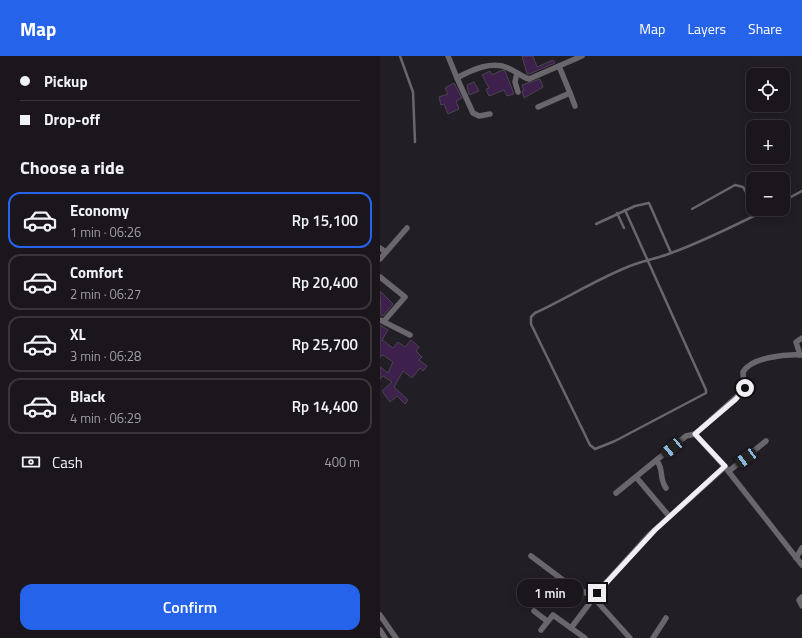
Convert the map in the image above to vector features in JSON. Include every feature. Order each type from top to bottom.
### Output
[{"type":"street","points":[[448,56],[473,113],[479,116],[490,114]]},
{"type":"street","points":[[457,78],[474,69],[494,65],[506,67],[529,80],[582,56]]},
{"type":"street","points":[[559,66],[576,106]]},
{"type":"street","points":[[517,73],[515,82],[518,92]]},
{"type":"street","points":[[538,107],[570,93]]},
{"type":"street","points":[[380,259],[407,228]]},
{"type":"street","points":[[380,248],[386,252]]},
{"type":"street","points":[[380,277],[405,297],[382,321],[410,335]]},
{"type":"street","points":[[616,493],[686,436],[695,434],[744,390],[743,374],[746,368],[752,363],[780,356],[801,355],[796,342],[802,338]]},
{"type":"street","points":[[695,434],[727,469],[802,565]]},
{"type":"street","points":[[571,628],[593,597],[669,516],[727,469],[758,450],[766,441]]},
{"type":"street","points":[[657,461],[661,468],[661,480],[666,488]]},
{"type":"street","points":[[636,478],[669,516]]},
{"type":"street","points":[[796,558],[802,548]]},
{"type":"street","points":[[531,556],[563,580],[593,597],[630,638]]},
{"type":"street","points":[[802,596],[799,600],[802,606]]},
{"type":"street","points":[[534,612],[547,621]]},
{"type":"street","points":[[380,615],[396,638]]},
{"type":"street","points":[[541,630],[553,615],[584,638]]},
{"type":"street","points":[[653,638],[666,618]]},
{"type":"street","points":[[380,630],[385,638]]},
{"type":"lane","points":[[400,56],[414,92],[415,142]]},
{"type":"lane","points":[[692,209],[735,185],[743,187],[746,192]]},
{"type":"lane","points":[[790,197],[802,191]]},
{"type":"lane","points":[[596,224],[617,213],[642,203],[649,203],[671,253]]},
{"type":"lane","points":[[625,210],[647,260],[706,393],[615,441],[595,448],[590,445],[531,324],[531,317],[535,313],[605,276],[647,260],[671,253],[754,216]]},
{"type":"lane","points":[[617,213],[624,228]]},
{"type":"building","points":[[522,56],[533,56],[537,67],[553,60],[555,63],[527,74]]},
{"type":"building","points":[[502,70],[505,71],[514,94],[507,96],[504,90],[489,96],[486,89],[489,88],[482,75],[490,71],[492,75]]},
{"type":"building","points":[[540,79],[543,87],[524,98],[522,85]]},
{"type":"building","points":[[474,82],[479,91],[469,95],[467,85]]},
{"type":"building","points":[[454,83],[462,98],[456,101],[459,109],[448,114],[444,104],[441,105],[439,97],[448,94],[445,88]]},
{"type":"building","points":[[380,291],[393,304],[384,315],[381,316]]},
{"type":"building","points":[[380,325],[388,330],[382,340],[393,348],[398,342],[405,347],[411,340],[419,347],[416,351],[422,357],[419,360],[427,366],[423,371],[420,368],[412,378],[403,371],[394,387],[408,400],[405,404],[397,396],[390,402],[382,391],[392,382],[383,376],[380,379],[380,367],[388,373],[393,362],[383,355],[380,357]]},
{"type":"route","points":[[597,593],[669,516],[725,466],[695,434],[736,399],[745,388]]}]
